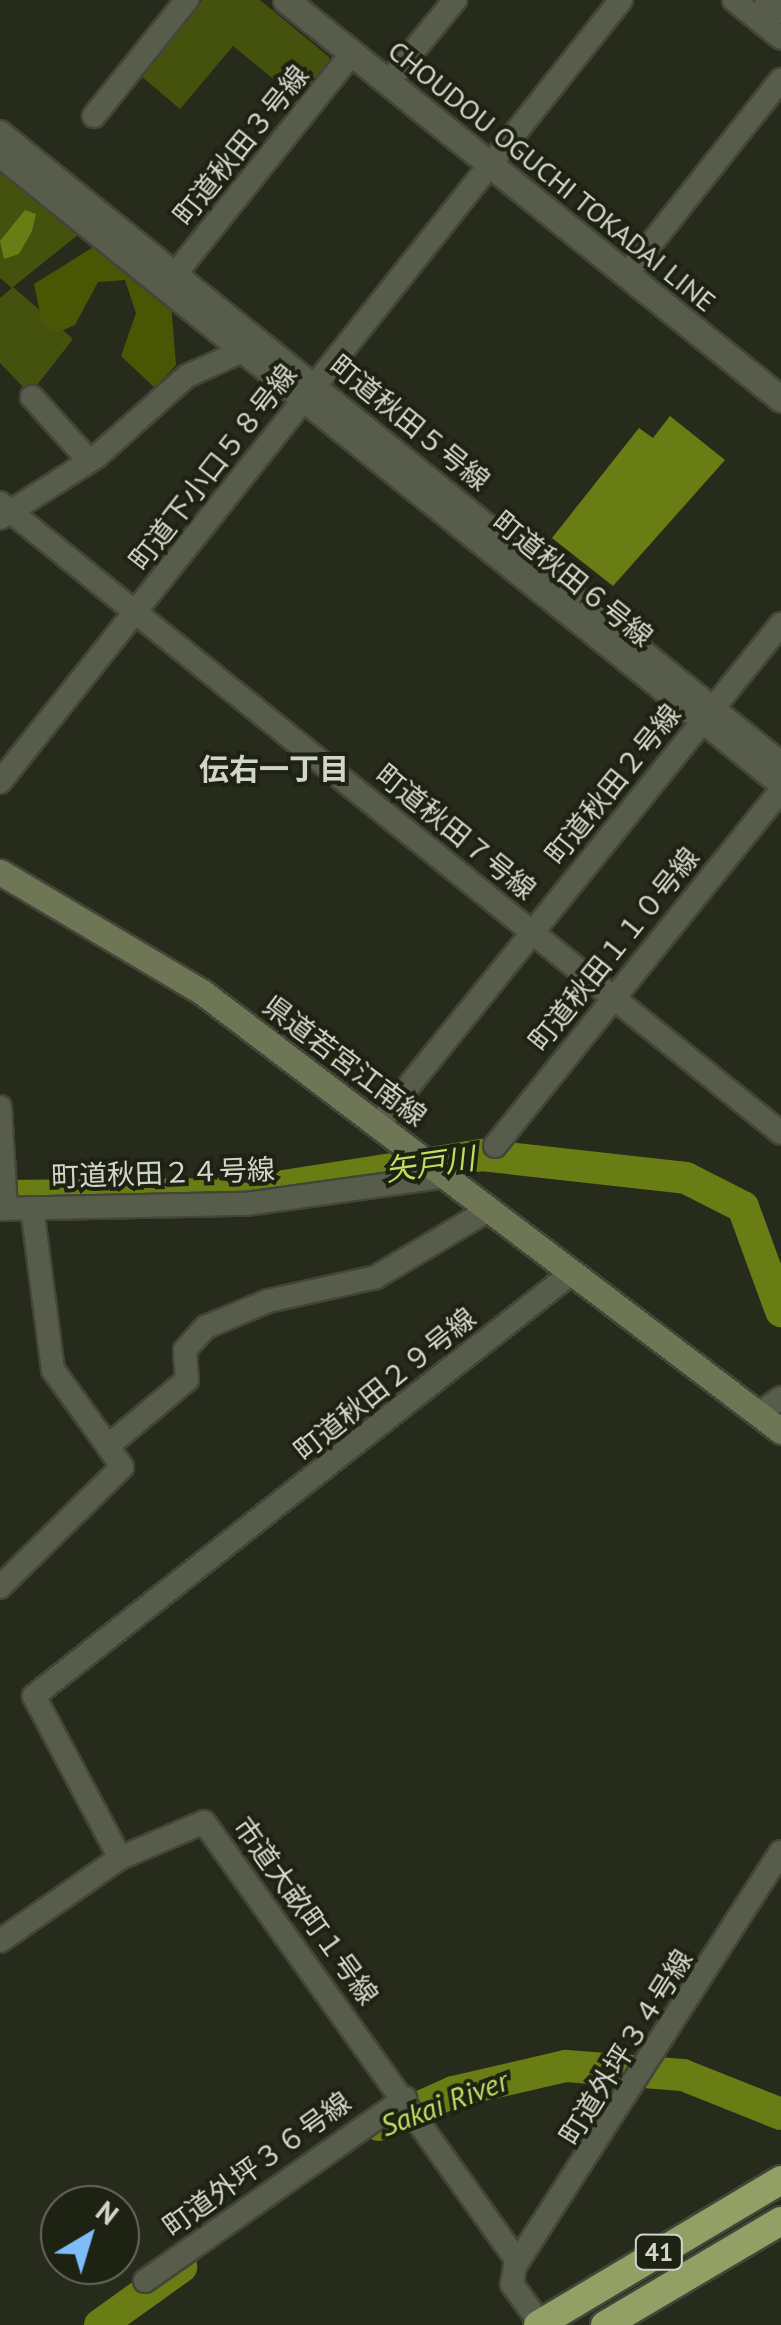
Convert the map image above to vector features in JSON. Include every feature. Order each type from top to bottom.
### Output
[{"type":"highway","name":"41","points":[[539,2324],[781,2180]]},
{"type":"highway","name":"41","points":[[605,2325],[781,2221]]},
{"type":"main road","name":"県道若宮江南線","points":[[0,872],[202,992],[781,1432]]},
{"type":"street","points":[[94,116],[187,0]]},
{"type":"street","name":"CHOUDOU OGUCHI TOKADAI LINE","points":[[286,0],[781,398]]},
{"type":"street","points":[[388,82],[454,0]]},
{"type":"street","name":"町道下小口５８号線","points":[[0,782],[621,0]]},
{"type":"street","points":[[734,0],[781,38]]},
{"type":"street","points":[[766,0],[781,12]]},
{"type":"street","name":"町道秋田３号線","points":[[176,274],[352,53]]},
{"type":"street","points":[[626,274],[781,80]]},
{"type":"street","name":"町道秋田５号線","points":[[0,132],[176,274],[310,394]]},
{"type":"street","name":"町道秋田６号線","points":[[0,156],[242,351],[310,394],[708,715],[781,788]]},
{"type":"street","points":[[4,511],[86,456],[96,457],[187,376],[242,351]]},
{"type":"street","points":[[32,397],[86,456]]},
{"type":"street","name":"町道秋田７号線","points":[[4,511],[781,1134]]},
{"type":"street","name":"町道秋田２号線","points":[[380,1124],[781,624]]},
{"type":"street","points":[[708,715],[781,763]]},
{"type":"street","name":"町道秋田１１０号線","points":[[495,1146],[781,788]]},
{"type":"street","points":[[0,1107],[3,1208]]},
{"type":"street","name":"町道秋田２４号線","points":[[3,1208],[246,1204],[446,1175]]},
{"type":"street","points":[[0,1587],[122,1466],[53,1370],[32,1208]]},
{"type":"street","points":[[108,1446],[188,1380],[185,1350],[206,1328],[268,1300],[376,1278],[490,1209]]},
{"type":"street","name":"町道秋田２９号線","points":[[128,1854],[34,1696],[235,1542],[573,1272]]},
{"type":"street","points":[[759,1414],[781,1398]]},
{"type":"street","name":"市道大畝町１号線","points":[[128,1854],[204,1822],[410,2106]]},
{"type":"street","name":"町道外坪３４号線","points":[[515,2266],[648,2071],[781,1852]]},
{"type":"street","points":[[0,1941],[128,1854]]},
{"type":"street","points":[[410,2106],[515,2266],[512,2284],[539,2324]]},
{"type":"street","name":"町道外坪３６号線","points":[[146,2281],[410,2106]]},
{"type":"shaded area","points":[[202,0],[260,0],[329,57],[330,70],[304,104],[233,46],[180,109],[141,76]]},
{"type":"shaded area","points":[[0,162],[84,230],[13,287],[73,339],[30,394],[0,363],[0,298],[12,288],[0,278]]},
{"type":"shaded area","points":[[25,210],[36,214],[32,231],[19,254],[4,259],[0,241]]},
{"type":"shaded area","points":[[103,241],[170,292],[176,365],[155,388],[121,356],[136,313],[125,280],[98,282],[75,325],[56,333],[42,323],[34,284]]},
{"type":"shaded area","points":[[670,416],[725,460],[613,586],[552,538],[639,428],[653,438]]},
{"type":"waterway","name":"矢戸川","points":[[0,1196],[233,1194],[481,1155],[686,1178],[743,1207],[781,1311]]},
{"type":"waterway","name":"Sakai River","points":[[379,2125],[453,2092],[566,2066],[683,2075],[781,2114]]},
{"type":"waterway","name":"Sakai River","points":[[100,2325],[181,2267]]},
{"type":"district","name":"伝右一丁目","points":[[274,769]]}]
